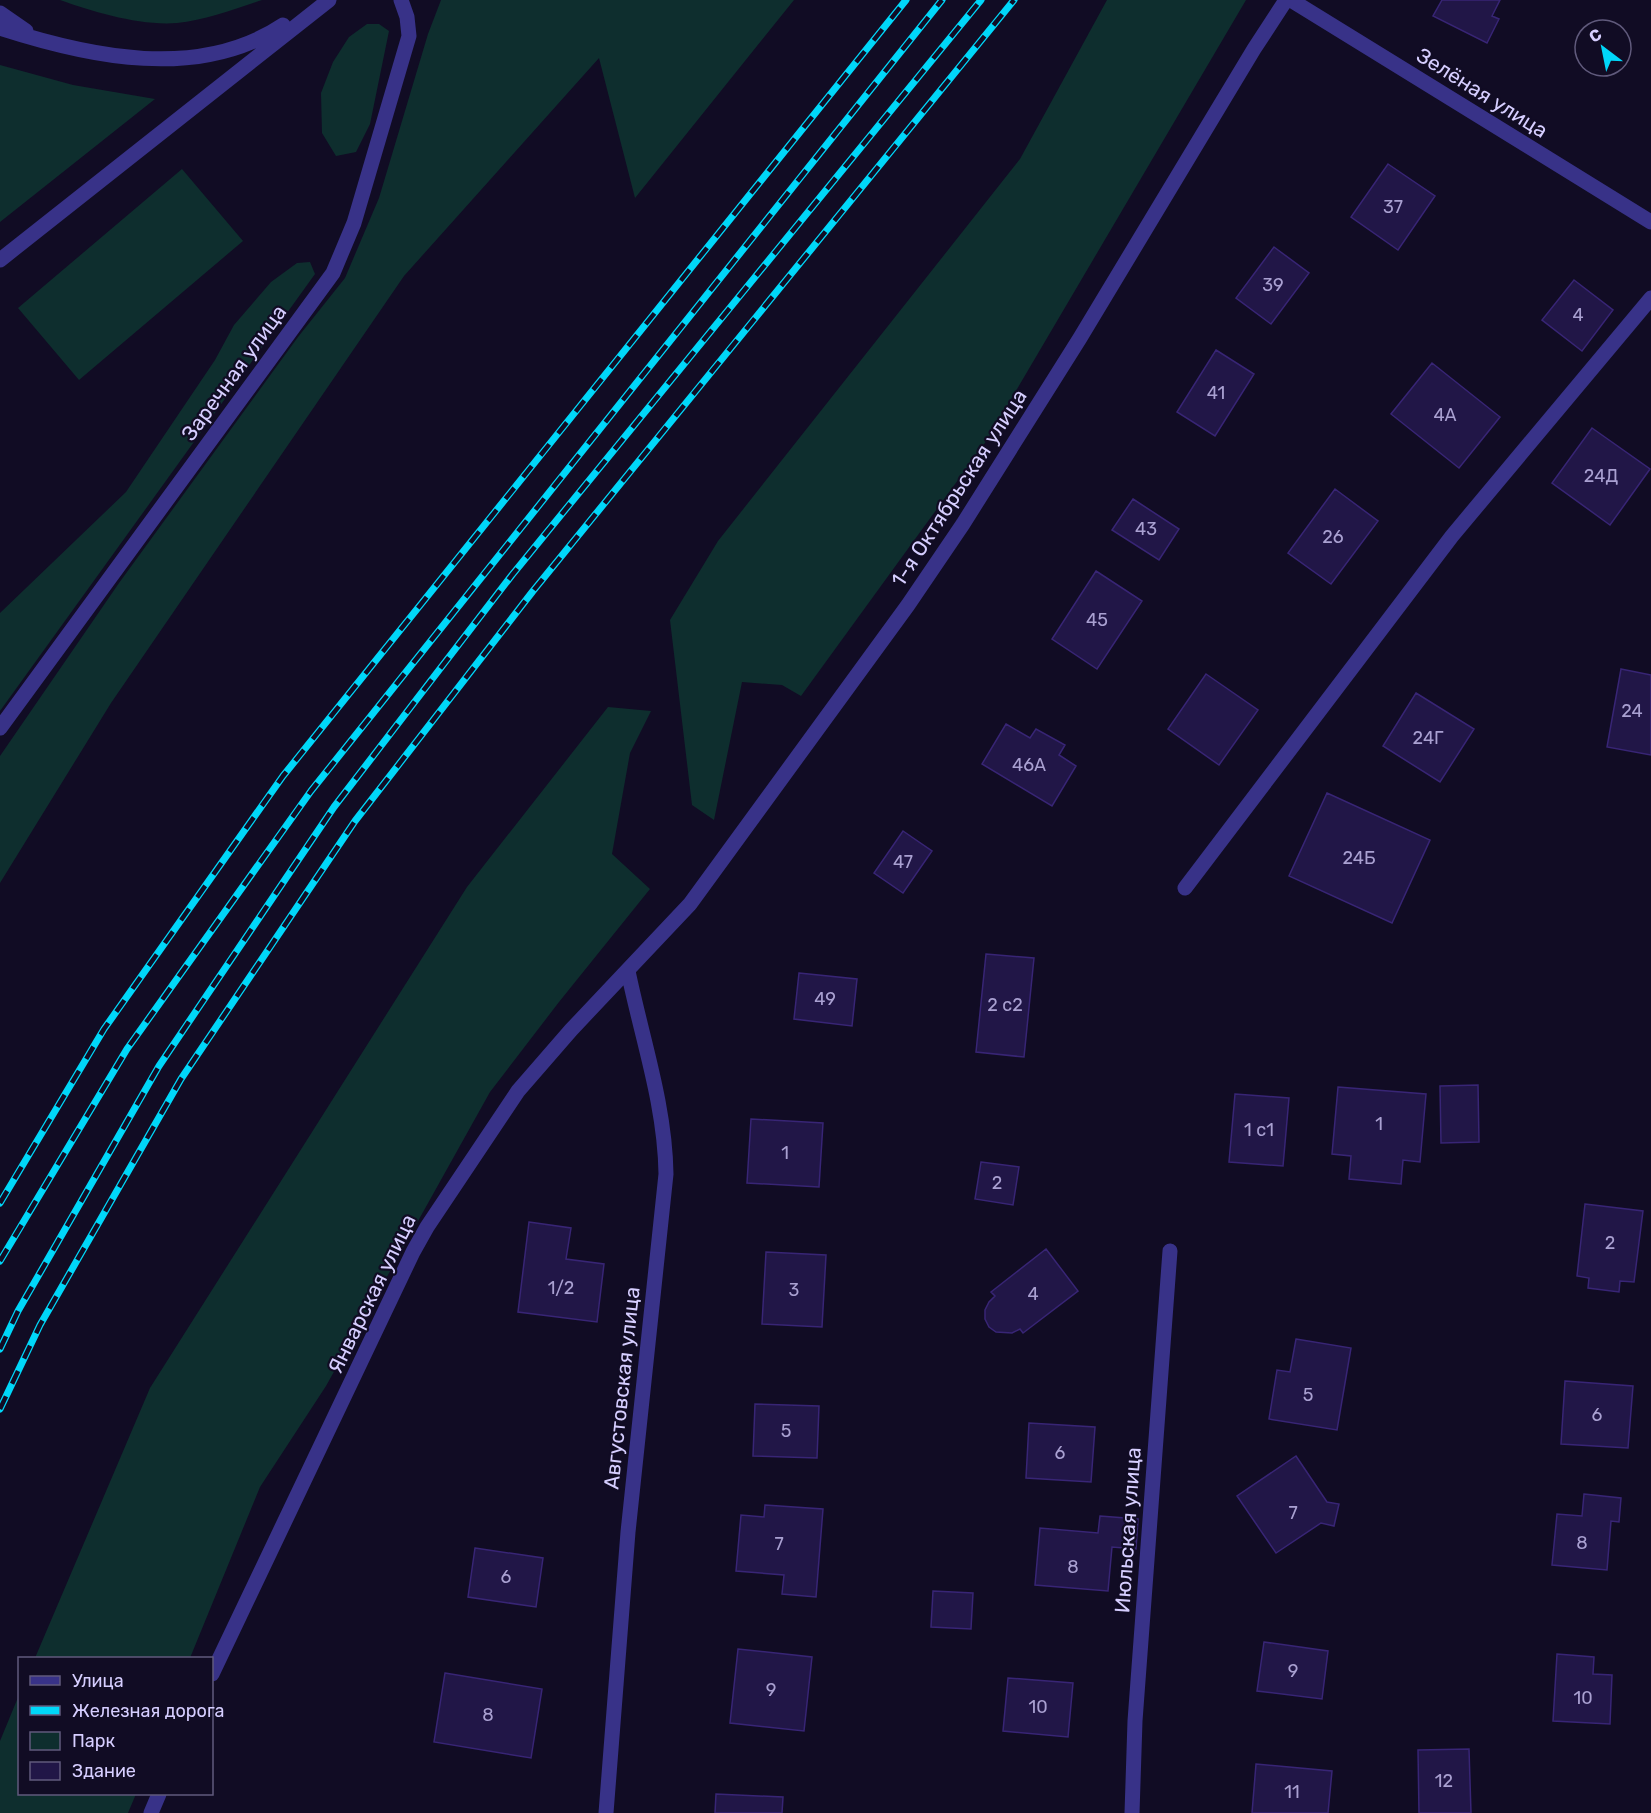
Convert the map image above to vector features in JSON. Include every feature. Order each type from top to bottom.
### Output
[{"type":"street","points":[[0,28],[41,41],[87,51],[141,58],[192,58],[220,53],[259,40],[321,0]]},
{"type":"street","points":[[0,260],[329,0]]},
{"type":"street","name":"Заречная улица","points":[[0,728],[333,273],[351,231],[409,36],[407,17],[401,0]]},
{"type":"street","name":"1-я Октябрьская улица","points":[[628,971],[690,904],[901,614],[963,524],[1080,338],[1254,49],[1286,0]]},
{"type":"street","name":"Зелёная улица","points":[[1291,0],[1651,222]]},
{"type":"street","points":[[0,13],[41,41]]},
{"type":"street","points":[[1185,888],[1452,536],[1651,298]]},
{"type":"street","name":"Январская улица","points":[[213,1672],[408,1262],[427,1227],[518,1091],[563,1038],[628,971]]},
{"type":"street","name":"Августовская улица","points":[[606,1813],[628,1532],[666,1174],[664,1131],[654,1074],[628,971]]},
{"type":"street","name":"Июльская улица","points":[[1132,1813],[1136,1709],[1170,1251]]},
{"type":"street","points":[[151,1813],[159,1795]]},
{"type":"green space","points":[[60,0],[262,0],[220,14],[177,23],[163,23],[117,17]]},
{"type":"green space","points":[[441,0],[794,0],[635,198],[599,58],[404,276],[111,703],[0,883],[0,756],[119,583],[298,337],[345,278],[379,198],[428,34]]},
{"type":"green space","points":[[1107,0],[1246,0],[987,440],[801,696],[782,685],[742,682],[714,820],[692,805],[670,620],[718,541],[1020,159]]},
{"type":"green space","points":[[367,24],[379,24],[389,31],[370,124],[356,152],[336,156],[322,133],[321,93],[333,62],[349,37]]},
{"type":"green space","points":[[0,65],[73,85],[155,99],[0,222]]},
{"type":"green space","points":[[182,169],[243,241],[79,380],[18,308]]},
{"type":"green space","points":[[310,262],[315,274],[0,711],[0,613],[126,492],[215,360],[234,325],[271,282],[297,263]]},
{"type":"green space","points":[[608,707],[651,711],[630,753],[612,854],[650,889],[490,1092],[326,1386],[260,1487],[190,1657],[35,1657],[150,1388],[467,887]]},
{"type":"green space","points":[[18,1697],[18,1795],[136,1795],[128,1813],[0,1813],[0,1741]]},
{"type":"building","points":[[1442,0],[1500,0],[1492,16],[1499,19],[1487,43],[1433,16]]},
{"type":"building","points":[[1388,164],[1435,196],[1398,250],[1351,217]]},
{"type":"building","points":[[1274,247],[1309,273],[1271,324],[1236,298]]},
{"type":"building","points":[[1574,280],[1613,310],[1582,351],[1542,320]]},
{"type":"building","points":[[1216,350],[1254,374],[1215,436],[1177,412]]},
{"type":"building","points":[[1432,363],[1500,417],[1459,468],[1391,414]]},
{"type":"building","points":[[1592,428],[1650,469],[1610,525],[1552,483]]},
{"type":"building","points":[[1335,489],[1378,521],[1331,584],[1288,553]]},
{"type":"building","points":[[1133,499],[1179,529],[1159,560],[1112,530]]},
{"type":"building","points":[[1096,571],[1142,601],[1097,669],[1052,639]]},
{"type":"building","points":[[1621,669],[1651,675],[1651,755],[1607,747]]},
{"type":"building","points":[[1206,674],[1258,710],[1219,765],[1168,729]]},
{"type":"building","points":[[1416,693],[1474,729],[1440,782],[1383,746]]},
{"type":"building","points":[[1006,724],[1030,738],[1036,729],[1065,745],[1059,755],[1076,766],[1052,806],[982,764]]},
{"type":"building","points":[[1327,793],[1430,840],[1392,923],[1289,876]]},
{"type":"building","points":[[903,831],[932,851],[903,893],[874,873]]},
{"type":"building","points":[[986,954],[1034,958],[1024,1057],[976,1052]]},
{"type":"building","points":[[799,973],[857,979],[852,1026],[794,1019]]},
{"type":"building","points":[[1478,1085],[1479,1142],[1441,1143],[1440,1086]]},
{"type":"building","points":[[1338,1087],[1426,1094],[1420,1162],[1403,1160],[1401,1184],[1349,1179],[1351,1156],[1332,1154]]},
{"type":"building","points":[[1235,1094],[1289,1098],[1283,1166],[1229,1162]]},
{"type":"building","points":[[751,1119],[823,1123],[819,1187],[747,1183]]},
{"type":"building","points":[[981,1162],[1019,1167],[1013,1205],[975,1199]]},
{"type":"building","points":[[1585,1204],[1643,1211],[1634,1282],[1620,1281],[1619,1292],[1588,1288],[1589,1278],[1577,1276]]},
{"type":"building","points":[[529,1222],[571,1228],[566,1259],[604,1264],[597,1322],[518,1312]]},
{"type":"building","points":[[1046,1249],[1078,1291],[1023,1333],[1020,1329],[1012,1333],[996,1332],[989,1327],[985,1319],[985,1310],[995,1296],[991,1292]]},
{"type":"building","points":[[766,1252],[826,1255],[822,1327],[762,1324]]},
{"type":"building","points":[[1296,1339],[1351,1348],[1337,1430],[1269,1419],[1277,1370],[1290,1372]]},
{"type":"building","points":[[1565,1381],[1633,1386],[1628,1448],[1561,1444]]},
{"type":"building","points":[[755,1404],[819,1406],[817,1458],[753,1456]]},
{"type":"building","points":[[1029,1423],[1095,1427],[1091,1482],[1026,1478]]},
{"type":"building","points":[[1296,1456],[1327,1502],[1339,1504],[1334,1526],[1321,1523],[1276,1553],[1237,1496]]},
{"type":"building","points":[[1584,1494],[1621,1498],[1619,1522],[1611,1521],[1607,1570],[1552,1565],[1557,1514],[1582,1516]]},
{"type":"building","points":[[765,1505],[823,1509],[816,1597],[782,1594],[784,1575],[736,1571],[741,1515],[764,1517]]},
{"type":"building","points":[[1100,1516],[1138,1519],[1136,1549],[1112,1547],[1108,1591],[1035,1585],[1040,1528],[1098,1533]]},
{"type":"building","points":[[475,1548],[543,1558],[536,1607],[468,1597]]},
{"type":"building","points":[[933,1591],[973,1593],[971,1629],[931,1627]]},
{"type":"building","points":[[1264,1642],[1328,1651],[1322,1699],[1257,1691]]},
{"type":"building","points":[[738,1649],[812,1657],[804,1731],[730,1723]]},
{"type":"building","points":[[1557,1654],[1594,1657],[1593,1674],[1612,1675],[1610,1724],[1553,1721]]},
{"type":"building","points":[[445,1673],[542,1689],[531,1758],[434,1742]]},
{"type":"building","points":[[1008,1678],[1073,1683],[1068,1737],[1003,1731]]},
{"type":"building","points":[[1469,1749],[1471,1813],[1419,1813],[1418,1750]]},
{"type":"building","points":[[1256,1764],[1332,1771],[1328,1813],[1252,1813]]},
{"type":"building","points":[[716,1794],[783,1797],[782,1813],[715,1813]]},
{"type":"railway","points":[[0,1203],[104,1029],[283,776],[906,0]]},
{"type":"railway","points":[[0,1261],[127,1049],[311,791],[942,0]]},
{"type":"railway","points":[[0,1349],[18,1311],[159,1066],[334,807],[512,575],[981,0]]},
{"type":"railway","points":[[0,1409],[40,1325],[181,1079],[355,821],[533,591],[1014,0]]}]
